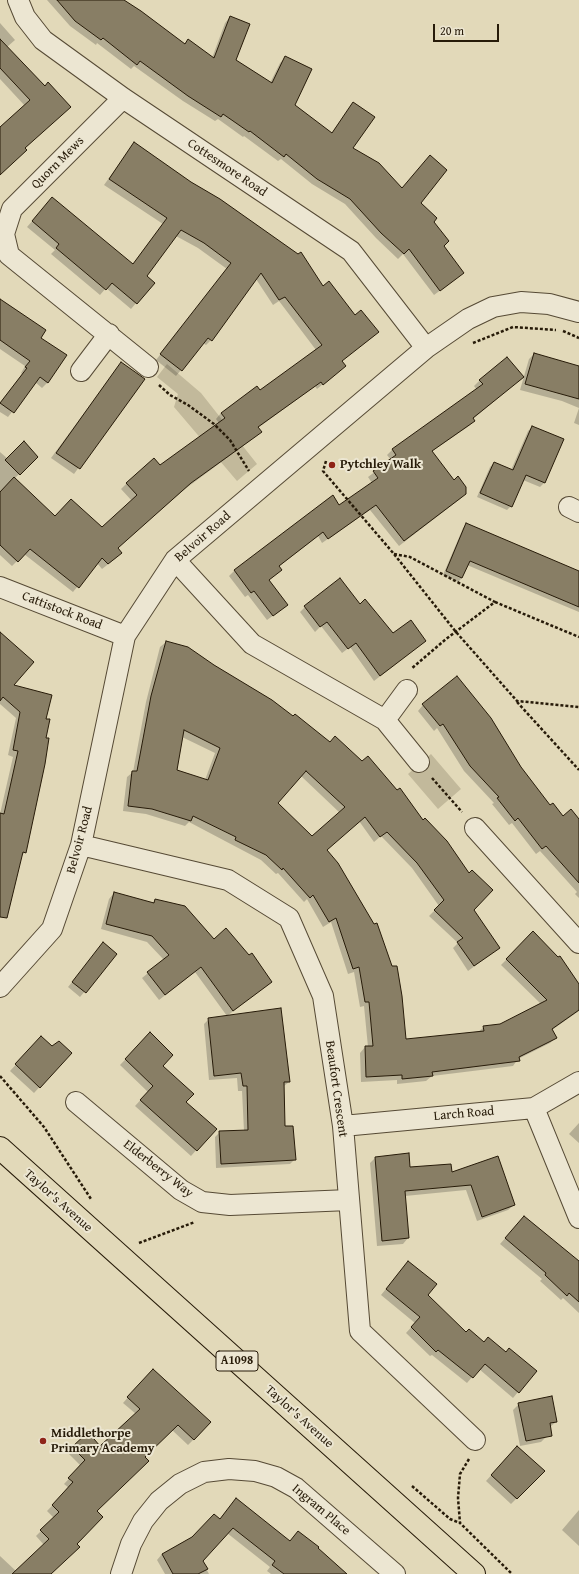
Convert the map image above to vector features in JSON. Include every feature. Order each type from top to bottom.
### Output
[{"type":"main road","name":"Taylor's Avenue","points":[[0,1148],[474,1574]]},
{"type":"street","name":"Cottesmore Road","points":[[18,0],[25,17],[43,40],[123,98],[351,251],[426,348]]},
{"type":"street","name":"Quorn Mews","points":[[123,98],[12,209],[2,235],[9,255],[109,334],[148,367]]},
{"type":"street","name":"Belvoir Road","points":[[0,987],[52,929],[81,845],[125,636],[175,560],[426,348],[468,319],[493,307],[520,302],[549,304],[579,312]]},
{"type":"street","points":[[81,372],[109,334]]},
{"type":"street","points":[[175,560],[252,644],[385,720],[419,762]]},
{"type":"street","name":"Cattistock Road","points":[[0,587],[125,636]]},
{"type":"street","points":[[385,720],[407,690]]},
{"type":"street","points":[[475,828],[579,943]]},
{"type":"street","name":"Beaufort Crescent","points":[[81,845],[228,880],[289,918],[323,996],[342,1126],[360,1331],[475,1440]]},
{"type":"street","name":"Larch Road","points":[[342,1126],[534,1108],[579,1082]]},
{"type":"street","name":"Elderberry Way","points":[[76,1102],[181,1190],[202,1202],[230,1205],[349,1200]]},
{"type":"street","points":[[534,1108],[579,1218]]},
{"type":"street","name":"Ingram Place","points":[[121,1574],[131,1544],[140,1526],[159,1501],[180,1484],[204,1472],[229,1469],[255,1471],[276,1477],[296,1488],[395,1574]]},
{"type":"path","points":[[469,345],[513,327],[560,330],[579,338]]},
{"type":"path","points":[[148,367],[144,372],[170,395],[188,405],[214,424],[230,440],[260,489]]},
{"type":"path","points":[[314,443],[326,460],[323,472],[394,554],[456,632],[579,770]]},
{"type":"path","points":[[394,554],[410,557],[494,602],[579,637]]},
{"type":"path","points":[[407,690],[398,681],[446,639],[494,602]]},
{"type":"path","points":[[516,701],[579,707]]},
{"type":"path","points":[[419,762],[475,828]]},
{"type":"path","points":[[0,1076],[44,1127],[93,1201]]},
{"type":"path","points":[[137,1244],[192,1224],[206,1216],[208,1203]]},
{"type":"path","points":[[475,1440],[482,1445],[469,1460],[460,1474],[458,1498],[460,1523],[512,1574]]},
{"type":"shaded area","points":[[167,364],[201,393],[257,464],[237,481],[174,407],[178,394],[157,377]]},
{"type":"shaded area","points":[[431,754],[461,789],[438,809],[408,774]]},
{"type":"building","points":[[57,0],[124,0],[185,44],[188,39],[214,58],[230,16],[250,24],[236,60],[272,83],[285,56],[312,69],[295,105],[332,133],[353,102],[375,117],[353,148],[379,163],[402,188],[430,155],[447,170],[421,203],[437,218],[434,222],[449,241],[444,246],[464,273],[440,291],[409,249],[404,254],[381,233],[350,199],[317,179],[286,154],[284,157],[250,131],[249,132],[223,114],[221,117],[188,96],[140,61],[137,65],[103,38],[101,40],[75,21]]},
{"type":"building","points":[[0,39],[45,86],[48,82],[71,107],[25,148],[27,150],[0,175],[0,127],[30,100],[0,68]]},
{"type":"building","points":[[134,142],[191,182],[220,199],[298,254],[301,252],[323,286],[329,281],[355,315],[361,310],[379,332],[342,361],[346,366],[323,385],[321,382],[258,427],[262,432],[191,483],[118,548],[122,553],[108,564],[102,558],[79,588],[30,549],[18,562],[0,545],[0,492],[14,477],[55,516],[71,499],[102,527],[137,495],[126,483],[154,458],[160,465],[225,418],[221,413],[257,386],[260,390],[322,345],[285,297],[279,300],[261,273],[212,341],[208,338],[182,371],[160,354],[231,263],[204,243],[181,230],[147,276],[155,283],[137,304],[112,283],[106,290],[56,248],[59,244],[32,221],[52,197],[133,264],[167,218],[109,179]]},
{"type":"building","points":[[0,299],[46,330],[41,338],[67,355],[48,383],[40,377],[14,413],[0,403],[27,368],[25,367],[30,361],[0,340]]},
{"type":"building","points":[[534,353],[579,366],[579,399],[525,384]]},
{"type":"building","points":[[507,357],[524,377],[473,418],[475,421],[432,451],[454,480],[458,476],[466,487],[466,494],[404,541],[376,505],[328,539],[323,532],[279,566],[282,570],[269,580],[288,605],[273,616],[254,591],[251,593],[234,570],[333,495],[339,505],[378,478],[373,471],[396,455],[392,449],[483,384],[479,380]]},
{"type":"building","points":[[121,362],[145,379],[80,469],[56,453]]},
{"type":"building","points":[[532,426],[564,439],[545,483],[526,475],[512,507],[480,493],[494,462],[513,470]]},
{"type":"building","points":[[24,441],[38,457],[20,475],[5,460]]},
{"type":"building","points":[[466,523],[579,571],[579,607],[470,561],[462,578],[446,571]]},
{"type":"building","points":[[340,578],[360,604],[365,599],[393,633],[411,620],[426,641],[380,676],[356,643],[348,649],[327,622],[320,627],[304,606]]},
{"type":"building","points":[[0,632],[34,662],[14,685],[52,695],[46,719],[50,719],[46,738],[49,738],[45,764],[26,853],[23,852],[7,918],[0,917],[0,813],[4,814],[18,751],[13,750],[20,712],[3,697],[0,701]]},
{"type":"building","points":[[166,641],[188,647],[214,665],[272,700],[293,716],[295,714],[330,742],[335,736],[362,761],[368,756],[397,790],[400,788],[423,820],[425,818],[447,841],[469,873],[472,870],[493,890],[474,910],[500,948],[474,966],[457,942],[463,938],[434,910],[444,900],[417,863],[387,832],[380,837],[365,817],[327,850],[338,863],[374,924],[377,923],[392,966],[397,966],[402,996],[406,1039],[484,1031],[483,1026],[500,1024],[547,1000],[506,959],[533,931],[558,957],[560,956],[579,984],[579,1010],[552,1029],[557,1038],[519,1057],[520,1061],[432,1072],[433,1076],[402,1079],[402,1075],[366,1077],[365,1046],[373,1046],[369,1002],[365,1002],[359,967],[353,969],[336,918],[329,922],[313,895],[310,898],[283,868],[282,870],[266,855],[235,840],[236,837],[193,816],[191,821],[152,809],[128,806],[132,771],[137,771],[151,696]],"holes":[[[184,730],[220,748],[208,780],[177,770]],[[306,771],[345,807],[312,836],[278,803]]]},
{"type":"building","points":[[457,676],[491,718],[521,767],[550,805],[553,803],[563,816],[571,809],[579,819],[579,883],[546,846],[542,849],[518,818],[515,821],[497,798],[499,797],[470,766],[443,724],[440,726],[422,704]]},
{"type":"building","points":[[114,892],[154,903],[155,899],[185,906],[214,939],[226,928],[249,955],[252,953],[272,982],[233,1011],[201,967],[165,995],[147,972],[169,955],[152,936],[106,924]]},
{"type":"building","points":[[103,942],[117,954],[86,993],[72,982]]},
{"type":"building","points":[[281,1008],[290,1082],[284,1082],[285,1126],[293,1126],[296,1160],[221,1164],[219,1131],[248,1130],[247,1086],[243,1086],[241,1073],[214,1076],[208,1018]]},
{"type":"building","points":[[150,1032],[173,1055],[163,1066],[194,1094],[186,1102],[217,1129],[197,1151],[140,1100],[153,1086],[125,1059]]},
{"type":"building","points":[[41,1036],[52,1046],[59,1041],[72,1053],[40,1088],[15,1064]]},
{"type":"building","points":[[409,1153],[410,1167],[451,1164],[452,1172],[498,1156],[515,1205],[482,1217],[471,1185],[405,1191],[409,1238],[382,1241],[375,1157]]},
{"type":"building","points":[[524,1216],[579,1261],[579,1302],[569,1293],[567,1296],[545,1275],[546,1273],[505,1238]]},
{"type":"building","points":[[408,1261],[437,1284],[428,1295],[466,1332],[469,1329],[484,1342],[488,1337],[506,1352],[509,1348],[537,1371],[519,1393],[485,1364],[473,1378],[438,1350],[436,1352],[411,1327],[420,1317],[386,1289]]},
{"type":"building","points":[[153,1369],[211,1422],[194,1440],[178,1425],[145,1457],[149,1461],[97,1511],[103,1517],[77,1544],[80,1547],[51,1574],[12,1574],[49,1539],[40,1530],[59,1512],[52,1505],[73,1482],[68,1478],[85,1460],[72,1447],[88,1432],[100,1446],[140,1409],[127,1397]]},
{"type":"building","points":[[552,1396],[557,1422],[550,1423],[552,1436],[526,1441],[518,1403]]},
{"type":"building","points":[[517,1446],[545,1471],[517,1499],[491,1475]]},
{"type":"building","points":[[236,1498],[290,1541],[298,1531],[319,1547],[318,1548],[347,1574],[284,1574],[272,1565],[275,1561],[233,1528],[203,1561],[208,1569],[198,1574],[173,1574],[162,1554],[192,1537],[214,1514],[220,1519]]},
{"type":"place","name":"Pytchley Walk","points":[[332,465]]},
{"type":"place","name":"Middlethorpe Primary Academy","points":[[43,1441]]}]
